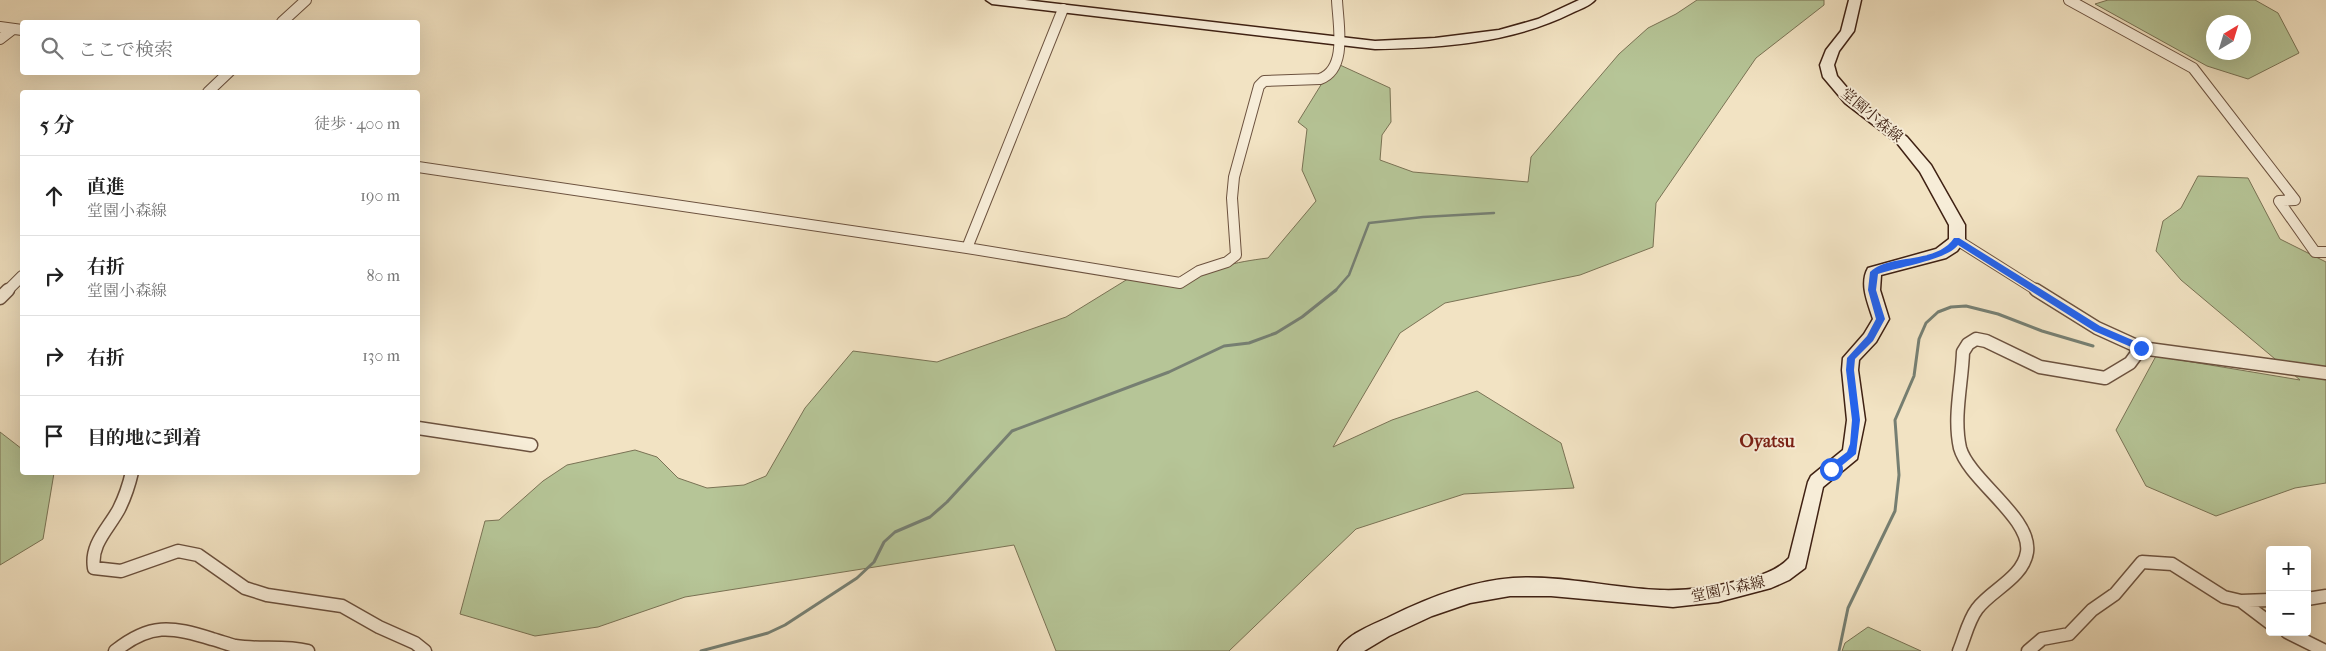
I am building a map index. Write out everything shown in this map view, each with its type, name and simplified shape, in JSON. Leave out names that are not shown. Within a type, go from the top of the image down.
[{"type":"main road","points":[[992,0],[1341,42],[1404,45],[1503,32],[1535,24],[1589,0]]},
{"type":"main road","name":"堂園小森線","points":[[1348,651],[1377,632],[1405,619],[1480,592],[1511,587],[1561,588],[1684,598],[1726,593],[1762,583],[1792,570],[1798,562],[1805,520],[1817,481],[1851,454],[1853,449],[1856,420],[1850,370],[1851,358],[1870,338],[1880,319],[1872,290],[1874,272],[1942,254],[1952,247],[1957,240],[1957,225],[1926,169],[1902,140],[1850,100],[1830,77],[1827,65],[1833,50],[1847,31],[1855,0]]},
{"type":"street","points":[[284,20],[306,0]]},
{"type":"street","points":[[420,168],[967,248],[1180,283],[1189,280],[1194,274],[1231,261],[1236,255],[1232,198],[1234,177],[1259,86],[1264,81],[1320,79],[1328,76],[1333,70],[1341,42],[1338,34],[1337,0]]},
{"type":"street","points":[[2069,0],[2193,68],[2295,200],[2279,202],[2315,252],[2326,252]]},
{"type":"street","points":[[967,248],[1063,9]]},
{"type":"street","points":[[0,27],[18,29]]},
{"type":"street","points":[[0,39],[18,29]]},
{"type":"street","points":[[210,90],[226,75]]},
{"type":"street","points":[[1957,240],[2097,328],[2141,348],[2326,373]]},
{"type":"street","points":[[0,298],[20,278]]},
{"type":"street","points":[[0,283],[13,285]]},
{"type":"street","points":[[1959,651],[1978,609],[2018,572],[2028,553],[2028,541],[2015,520],[1963,456],[1958,434],[1962,352],[1968,344],[1976,339],[1986,341],[2040,367],[2060,372],[2105,378],[2130,363],[2141,348]]},
{"type":"street","points":[[420,428],[531,445]]},
{"type":"street","points":[[131,475],[129,487],[118,510],[96,547],[92,561],[94,568],[121,571],[178,551],[198,555],[245,588],[267,595],[342,606],[379,627],[415,643],[425,651]]},
{"type":"street","points":[[2028,651],[2042,638],[2069,634],[2092,610],[2116,594],[2142,562],[2172,564],[2224,597],[2241,601],[2266,600]]},
{"type":"street","points":[[2311,598],[2326,596]]},
{"type":"street","points":[[2241,601],[2266,620]]},
{"type":"street","points":[[115,651],[140,632],[163,628],[182,630],[236,646],[282,646],[308,651]]},
{"type":"street","points":[[2295,636],[2325,651]]},
{"type":"green space","points":[[1697,0],[1824,0],[1824,5],[1756,58],[1656,203],[1653,247],[1580,275],[1445,303],[1400,333],[1333,447],[1392,420],[1477,391],[1561,443],[1574,488],[1464,494],[1356,529],[1229,651],[1056,651],[1014,545],[685,597],[598,627],[535,636],[460,614],[485,521],[499,520],[543,481],[567,465],[635,450],[657,457],[678,478],[707,488],[744,485],[766,476],[805,408],[853,351],[937,362],[1066,317],[1131,277],[1180,287],[1200,275],[1222,267],[1268,258],[1316,201],[1302,170],[1307,129],[1298,122],[1324,80],[1335,73],[1340,65],[1390,88],[1391,122],[1382,135],[1380,160],[1413,172],[1528,182],[1531,157],[1619,54],[1648,28],[1676,14]]},
{"type":"green space","points":[[2108,0],[2255,0],[2278,13],[2299,53],[2248,79],[2207,66],[2095,4]]},
{"type":"green space","points":[[2198,176],[2248,178],[2280,239],[2326,262],[2326,483],[2295,488],[2216,516],[2146,486],[2116,430],[2156,356],[2300,380],[2181,280],[2156,251],[2163,221],[2181,208]]},
{"type":"green space","points":[[0,432],[20,447],[20,475],[54,475],[43,539],[0,565]]},
{"type":"green space","points":[[1868,627],[1921,651],[1842,651],[1845,643]]},
{"type":"waterway","points":[[1336,290],[1349,275],[1369,223],[1423,217],[1494,213]]},
{"type":"waterway","points":[[701,651],[768,633],[785,625],[857,578],[874,562],[884,542],[895,532],[930,517],[947,502],[1012,431],[1169,372],[1224,346],[1249,343],[1276,333],[1302,317],[1336,290]]},
{"type":"waterway","points":[[1839,651],[1848,608],[1895,511],[1899,475],[1895,420],[1914,376],[1919,339],[1926,323],[1938,312],[1951,307],[1966,306],[1998,314],[2042,331],[2093,346]]},
{"type":"district","name":"Oyatsu","points":[[1767,441]]},
{"type":"route","points":[[1831,469],[1851,454],[1854,444],[1856,420],[1850,370],[1851,358],[1870,338],[1880,319],[1872,290],[1874,272],[1942,254],[1952,247],[1957,240],[2097,328],[2141,348]]}]
